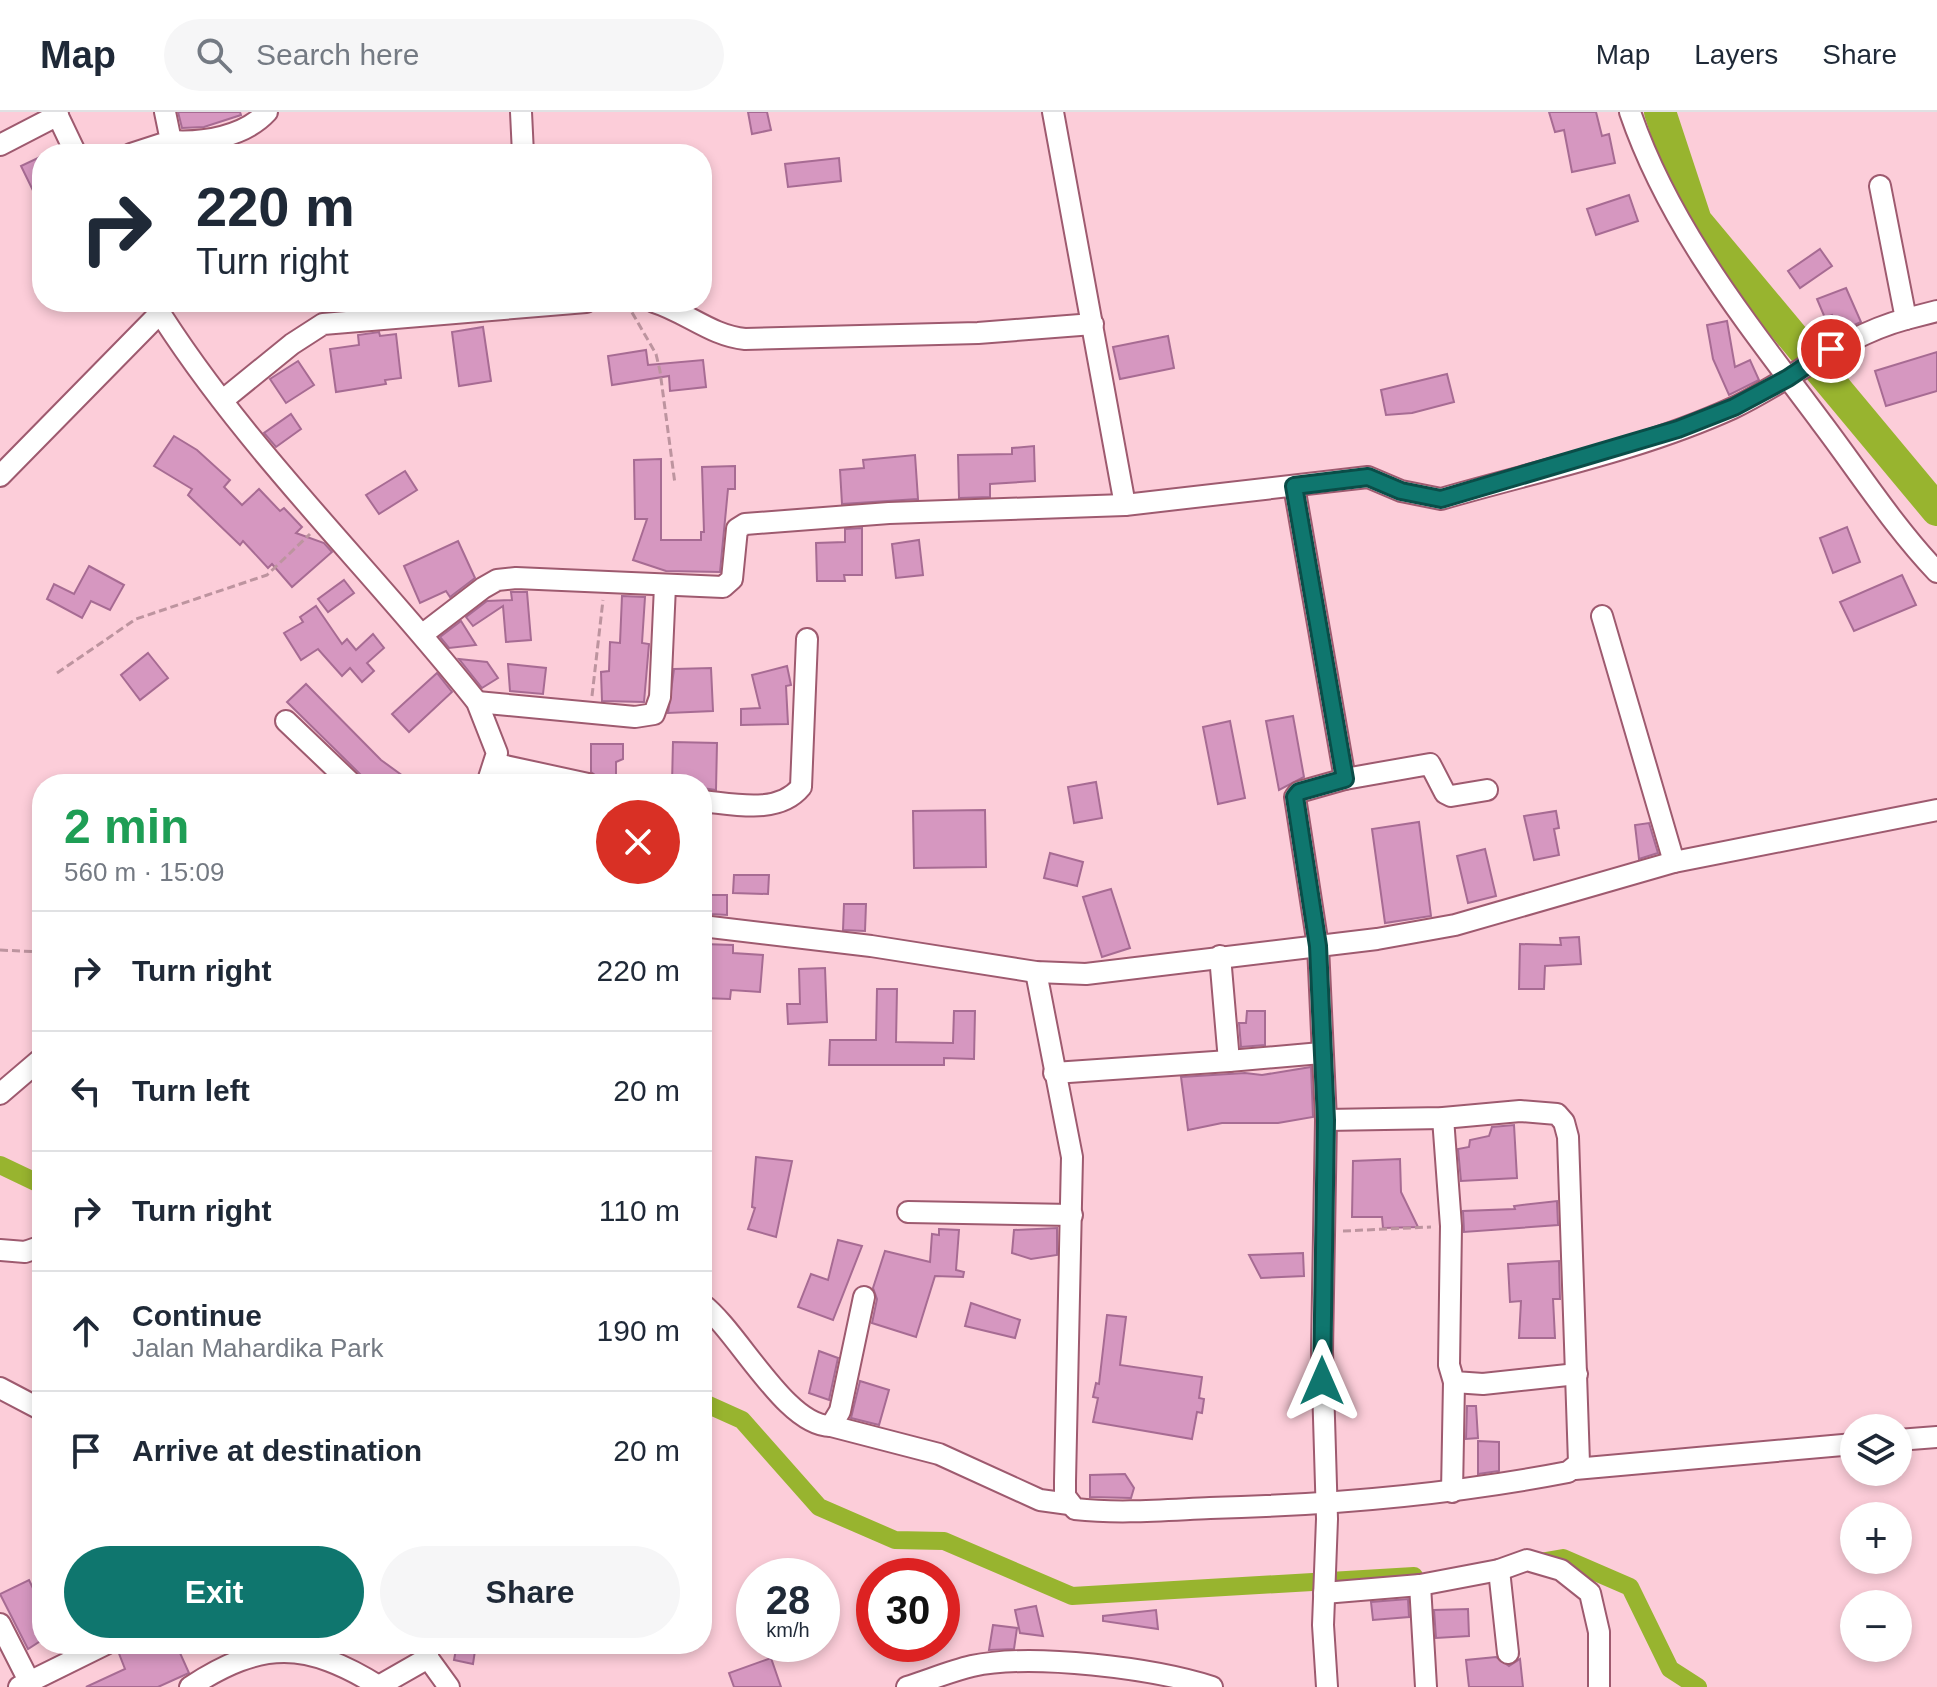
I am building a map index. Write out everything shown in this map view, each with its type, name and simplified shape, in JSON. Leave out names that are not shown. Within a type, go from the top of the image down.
[{"type":"street","points":[[165,112],[171,141]]},
{"type":"street","points":[[162,144],[209,140],[258,122],[267,112]]},
{"type":"street","points":[[521,112],[523,144]]},
{"type":"street","points":[[1053,112],[1125,505]]},
{"type":"street","points":[[1630,112],[1650,167],[1672,211],[1719,283],[1792,375],[1937,572]]},
{"type":"street","points":[[0,145],[57,114],[71,144]]},
{"type":"street","points":[[1880,186],[1906,319]]},
{"type":"street","points":[[423,634],[497,580],[723,587],[730,584],[737,529],[745,524],[889,513],[1125,505],[1368,477],[1401,491],[1441,499],[1678,429],[1734,407],[1792,375],[1820,355],[1906,319],[1937,311]]},
{"type":"street","points":[[0,476],[151,312]]},
{"type":"street","points":[[160,312],[223,400],[423,634],[477,702],[495,740],[496,764],[492,774]]},
{"type":"street","points":[[223,400],[292,344],[323,324],[441,312]]},
{"type":"street","points":[[682,312],[725,337],[745,339],[978,333],[1093,324]]},
{"type":"street","points":[[1294,486],[1345,779]]},
{"type":"street","points":[[477,702],[646,718],[659,706],[665,586]]},
{"type":"street","points":[[1602,616],[1674,862]]},
{"type":"street","points":[[712,802],[773,805],[790,801],[801,787],[807,639]]},
{"type":"street","points":[[286,721],[342,774]]},
{"type":"street","points":[[496,764],[542,774]]},
{"type":"street","points":[[1327,1687],[1324,1593],[1327,1510],[1323,1442],[1326,1120],[1318,946],[1295,797],[1299,792],[1345,779],[1430,764],[1445,793],[1451,796],[1487,790]]},
{"type":"street","points":[[712,927],[871,946],[1036,972],[1086,974],[1318,946],[1455,925],[1674,862],[1937,810]]},
{"type":"street","points":[[1220,956],[1229,1061]]},
{"type":"street","points":[[1036,972],[1072,1157],[1065,1387],[1065,1481],[1069,1504]]},
{"type":"street","points":[[1054,1073],[1321,1053]]},
{"type":"street","points":[[3,1089],[32,1066]]},
{"type":"street","points":[[1326,1120],[1443,1118],[1545,1111],[1557,1114],[1564,1122],[1568,1137],[1573,1225],[1580,1448],[1579,1463],[1575,1469]]},
{"type":"street","points":[[1443,1118],[1451,1226],[1449,1365],[1454,1382],[1452,1492]]},
{"type":"street","points":[[908,1212],[1072,1215]]},
{"type":"street","points":[[0,1250],[32,1250]]},
{"type":"street","points":[[831,1426],[840,1411],[864,1297]]},
{"type":"street","points":[[712,1313],[732,1331],[784,1400],[805,1417],[939,1454],[1040,1500],[1096,1512],[1327,1510],[1452,1492],[1575,1469],[1840,1445]]},
{"type":"street","points":[[1454,1382],[1483,1384],[1577,1374]]},
{"type":"street","points":[[0,1388],[32,1405]]},
{"type":"street","points":[[1912,1439],[1937,1437]]},
{"type":"street","points":[[1324,1593],[1420,1585],[1499,1570],[1527,1560],[1561,1570],[1590,1593],[1599,1632],[1599,1687]]},
{"type":"street","points":[[1499,1570],[1508,1653]]},
{"type":"street","points":[[1420,1585],[1426,1687]]},
{"type":"street","points":[[0,1624],[24,1684],[86,1654]]},
{"type":"street","points":[[190,1687],[230,1662],[252,1654]]},
{"type":"street","points":[[300,1654],[323,1659],[379,1687],[424,1654]]},
{"type":"street","points":[[430,1654],[449,1687]]},
{"type":"street","points":[[907,1687],[972,1666],[1015,1660],[1120,1678],[1170,1675],[1212,1687]]},
{"type":"path","points":[[632,312],[656,354],[675,484]]},
{"type":"path","points":[[57,673],[136,619],[267,575],[324,520]]},
{"type":"path","points":[[590,711],[605,582]]},
{"type":"path","points":[[0,950],[32,952]]},
{"type":"path","points":[[1323,1232],[1451,1226]]},
{"type":"building","points":[[178,112],[240,112],[241,115],[204,127],[182,128]]},
{"type":"building","points":[[748,112],[767,112],[771,130],[752,134]]},
{"type":"building","points":[[1549,112],[1596,112],[1602,136],[1609,134],[1615,163],[1572,172],[1564,130],[1555,132]]},
{"type":"building","points":[[839,158],[841,181],[788,187],[785,164]]},
{"type":"building","points":[[32,161],[32,189],[21,166]]},
{"type":"building","points":[[1629,195],[1638,221],[1596,235],[1587,209]]},
{"type":"building","points":[[1820,249],[1832,266],[1800,288],[1788,271]]},
{"type":"building","points":[[1846,288],[1861,322],[1841,331],[1832,315],[1825,318],[1817,299]]},
{"type":"building","points":[[1727,321],[1735,367],[1750,360],[1759,380],[1729,395],[1713,359],[1707,325]]},
{"type":"building","points":[[483,327],[491,381],[459,386],[452,332]]},
{"type":"building","points":[[379,332],[380,336],[396,334],[401,378],[385,380],[386,384],[336,392],[330,349],[359,345],[358,335]]},
{"type":"building","points":[[1168,336],[1174,368],[1120,379],[1113,347]]},
{"type":"building","points":[[646,350],[648,365],[703,360],[706,387],[670,391],[669,376],[612,385],[608,356]]},
{"type":"building","points":[[1937,352],[1937,391],[1886,406],[1875,371]]},
{"type":"building","points":[[298,361],[314,385],[286,403],[270,379]]},
{"type":"building","points":[[1447,374],[1454,402],[1412,413],[1386,415],[1381,390]]},
{"type":"building","points":[[291,414],[301,429],[276,447],[264,433]]},
{"type":"building","points":[[174,436],[197,450],[230,480],[224,487],[242,505],[259,489],[280,511],[284,508],[302,527],[296,533],[324,543],[332,552],[292,587],[272,564],[268,568],[243,541],[240,545],[188,495],[192,489],[154,466]]},
{"type":"building","points":[[1034,446],[1035,481],[990,484],[990,497],[959,498],[958,455],[1012,454],[1012,448]]},
{"type":"building","points":[[915,455],[918,499],[842,504],[840,470],[864,468],[863,460]]},
{"type":"building","points":[[661,459],[661,540],[701,540],[701,532],[704,532],[702,467],[735,466],[735,489],[728,489],[720,572],[666,571],[633,560],[647,519],[635,519],[634,460]]},
{"type":"building","points":[[405,471],[417,490],[379,514],[366,495]]},
{"type":"building","points":[[1847,527],[1860,562],[1833,573],[1820,538]]},
{"type":"building","points":[[862,528],[862,575],[844,575],[845,581],[817,581],[816,543],[845,542],[845,529]]},
{"type":"building","points":[[919,540],[923,575],[896,578],[892,544]]},
{"type":"building","points":[[458,541],[475,578],[450,597],[446,591],[420,603],[404,566]]},
{"type":"building","points":[[89,566],[124,585],[110,610],[91,601],[82,618],[47,599],[54,584],[74,594]]},
{"type":"building","points":[[1902,575],[1916,605],[1854,631],[1840,602]]},
{"type":"building","points":[[344,580],[354,593],[328,612],[318,599]]},
{"type":"building","points":[[511,592],[527,592],[531,640],[506,642],[503,606],[473,626],[466,617],[487,601],[512,600]]},
{"type":"building","points":[[622,596],[645,597],[642,643],[649,644],[644,702],[602,701],[601,672],[609,671],[610,642],[620,643]]},
{"type":"building","points":[[316,606],[342,644],[347,639],[356,650],[373,634],[384,648],[367,663],[374,671],[362,682],[350,668],[342,676],[318,649],[301,660],[284,633],[303,622],[300,617]]},
{"type":"building","points":[[461,621],[476,645],[449,648],[440,637]]},
{"type":"building","points":[[148,653],[168,678],[140,700],[121,675]]},
{"type":"building","points":[[459,659],[487,662],[498,678],[482,688]]},
{"type":"building","points":[[508,664],[546,668],[543,694],[510,691]]},
{"type":"building","points":[[787,666],[791,685],[786,686],[788,724],[741,725],[741,709],[760,708],[752,675]]},
{"type":"building","points":[[711,668],[713,711],[668,713],[674,669]]},
{"type":"building","points":[[437,673],[452,692],[409,732],[392,714]]},
{"type":"building","points":[[306,684],[381,760],[400,774],[360,774],[287,702]]},
{"type":"building","points":[[1293,716],[1304,777],[1279,790],[1266,721]]},
{"type":"building","points":[[1230,721],[1245,798],[1218,804],[1203,727]]},
{"type":"building","points":[[673,742],[717,743],[716,790],[712,789],[712,774],[672,774]]},
{"type":"building","points":[[591,744],[623,744],[623,759],[616,762],[616,774],[591,772]]},
{"type":"building","points":[[1096,782],[1102,818],[1074,823],[1068,787]]},
{"type":"building","points":[[985,810],[986,867],[914,868],[913,811]]},
{"type":"building","points":[[1556,811],[1559,828],[1554,829],[1559,855],[1534,860],[1524,816]]},
{"type":"building","points":[[1419,822],[1431,916],[1385,923],[1372,829]]},
{"type":"building","points":[[1649,823],[1658,853],[1639,859],[1635,825]]},
{"type":"building","points":[[1485,849],[1496,896],[1468,903],[1457,856]]},
{"type":"building","points":[[1050,853],[1083,862],[1077,886],[1044,878]]},
{"type":"building","points":[[734,875],[769,875],[768,894],[733,893]]},
{"type":"building","points":[[1111,889],[1130,948],[1102,957],[1083,897]]},
{"type":"building","points":[[712,895],[727,895],[727,915],[712,914]]},
{"type":"building","points":[[844,904],[866,904],[865,931],[843,930]]},
{"type":"building","points":[[1579,937],[1581,964],[1545,966],[1544,989],[1519,989],[1520,944],[1561,945],[1560,938]]},
{"type":"building","points":[[712,944],[733,945],[733,953],[763,955],[760,992],[731,990],[730,999],[712,998]]},
{"type":"building","points":[[825,968],[827,1022],[788,1024],[787,1004],[800,1004],[799,969]]},
{"type":"building","points":[[877,989],[897,989],[896,1042],[953,1043],[954,1011],[975,1011],[974,1059],[944,1058],[944,1065],[829,1065],[830,1040],[876,1040]]},
{"type":"building","points":[[1247,1011],[1265,1011],[1265,1045],[1241,1047],[1239,1023],[1246,1023]]},
{"type":"building","points":[[1311,1067],[1313,1117],[1278,1123],[1222,1123],[1188,1130],[1181,1077],[1245,1073],[1262,1075]]},
{"type":"building","points":[[1514,1125],[1517,1178],[1461,1181],[1458,1149],[1469,1147],[1470,1140],[1489,1136],[1492,1127]]},
{"type":"building","points":[[756,1157],[792,1161],[776,1237],[748,1229],[755,1208],[752,1207]]},
{"type":"building","points":[[1400,1159],[1401,1192],[1418,1227],[1383,1228],[1382,1217],[1352,1217],[1353,1161]]},
{"type":"building","points":[[1557,1201],[1558,1225],[1464,1232],[1463,1211],[1515,1209],[1514,1206]]},
{"type":"building","points":[[1057,1228],[1057,1255],[1031,1259],[1012,1253],[1014,1230]]},
{"type":"building","points":[[939,1229],[959,1230],[956,1270],[964,1272],[963,1277],[935,1276],[916,1337],[872,1323],[877,1299],[873,1288],[885,1251],[930,1262],[932,1234],[939,1235]]},
{"type":"building","points":[[838,1240],[862,1246],[833,1320],[798,1307],[811,1274],[828,1280]]},
{"type":"building","points":[[1303,1253],[1304,1276],[1261,1278],[1249,1255]]},
{"type":"building","points":[[1559,1261],[1560,1299],[1553,1299],[1555,1338],[1519,1338],[1521,1301],[1510,1302],[1508,1264]]},
{"type":"building","points":[[971,1303],[1020,1320],[1015,1338],[965,1326]]},
{"type":"building","points":[[1107,1315],[1126,1317],[1120,1365],[1202,1377],[1199,1398],[1204,1399],[1202,1413],[1197,1412],[1192,1439],[1093,1422],[1098,1398],[1093,1397],[1096,1383],[1099,1384]]},
{"type":"building","points":[[819,1351],[838,1358],[829,1400],[809,1393]]},
{"type":"building","points":[[860,1381],[889,1390],[879,1425],[851,1418]]},
{"type":"building","points":[[1467,1406],[1476,1406],[1478,1438],[1466,1439]]},
{"type":"building","points":[[1478,1441],[1499,1442],[1499,1471],[1478,1474]]},
{"type":"building","points":[[1125,1474],[1134,1488],[1131,1498],[1090,1497],[1090,1475]]},
{"type":"building","points":[[29,1580],[32,1586],[32,1646],[28,1649],[0,1594]]},
{"type":"building","points":[[1408,1599],[1409,1617],[1373,1620],[1371,1602]]},
{"type":"building","points":[[1036,1606],[1043,1636],[1020,1633],[1015,1610]]},
{"type":"building","points":[[1468,1609],[1469,1636],[1436,1638],[1434,1610]]},
{"type":"building","points":[[1156,1610],[1158,1629],[1103,1621],[1103,1616]]},
{"type":"building","points":[[993,1625],[1017,1628],[1014,1649],[989,1650]]},
{"type":"building","points":[[119,1654],[180,1654],[189,1673],[158,1687],[86,1687],[125,1669]]},
{"type":"building","points":[[455,1654],[474,1654],[473,1664],[454,1660]]},
{"type":"building","points":[[1496,1657],[1509,1666],[1520,1659],[1523,1687],[1469,1687],[1466,1660]]},
{"type":"building","points":[[760,1662],[772,1662],[781,1687],[734,1687],[729,1673]]},
{"type":"waterway","points":[[1660,112],[1696,221],[1937,510]]},
{"type":"waterway","points":[[0,1165],[32,1180]]},
{"type":"waterway","points":[[712,1406],[742,1420],[819,1507],[895,1540],[944,1541],[1072,1596],[1414,1576]]},
{"type":"waterway","points":[[1534,1563],[1563,1558],[1630,1587],[1670,1669],[1698,1687]]},
{"type":"route","points":[[1322,1381],[1326,1120],[1318,946],[1295,797],[1299,792],[1345,779],[1294,486],[1368,477],[1401,491],[1441,499],[1678,429],[1734,407],[1788,378],[1831,349]]}]
